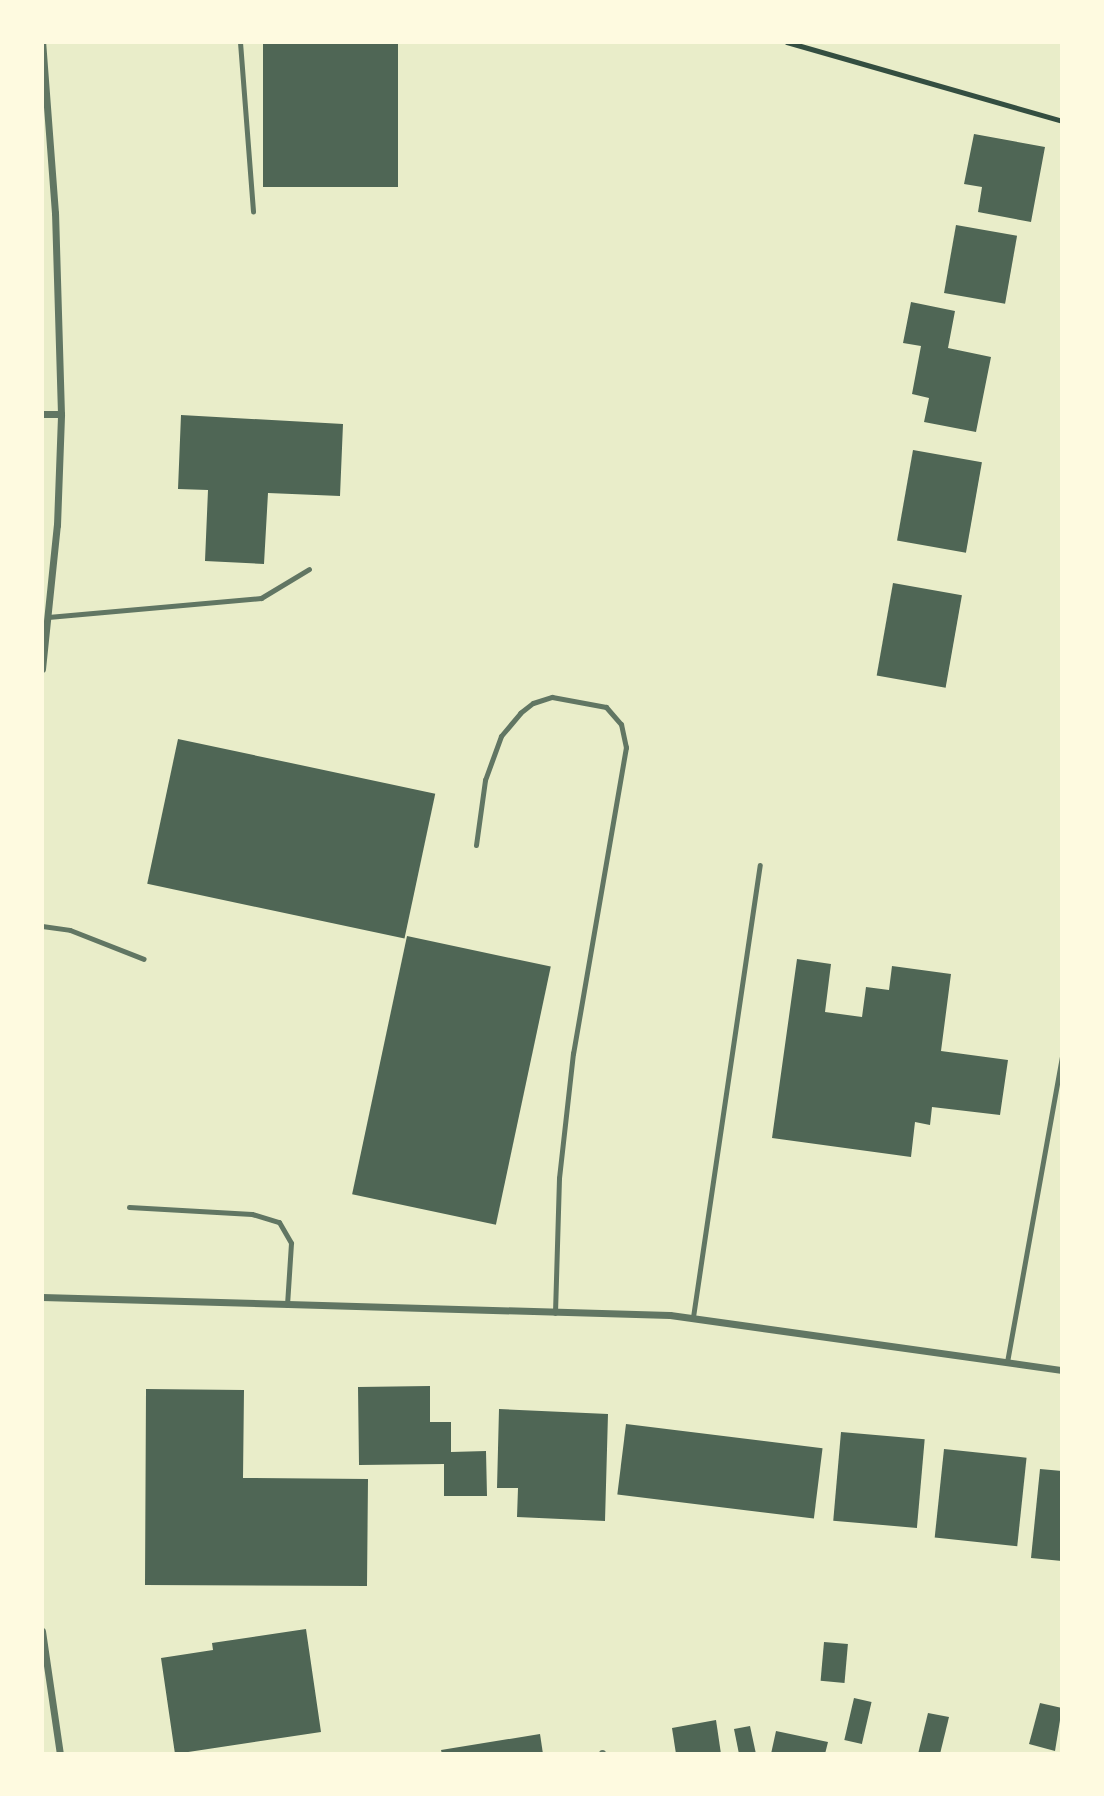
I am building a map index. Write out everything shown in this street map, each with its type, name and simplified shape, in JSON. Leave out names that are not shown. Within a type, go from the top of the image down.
[{"type":"street","points":[[42,42],[55,213],[61,414],[48,617],[42,669]]},
{"type":"street","points":[[42,414],[61,414]]},
{"type":"street","points":[[42,1297],[693,1317],[1062,1370]]},
{"type":"street","points":[[42,1631],[43,1654],[60,1754]]},
{"type":"lane","points":[[240,42],[253,212]]},
{"type":"lane","points":[[48,617],[261,598],[309,569]]},
{"type":"lane","points":[[476,845],[485,780],[501,736],[520,713],[533,703],[552,697],[606,707],[621,724],[626,747],[573,1053],[559,1178],[555,1312]]},
{"type":"lane","points":[[693,1317],[760,864]]},
{"type":"lane","points":[[42,926],[70,930],[144,959]]},
{"type":"lane","points":[[1007,1362],[1062,1055]]},
{"type":"lane","points":[[129,1207],[252,1214],[279,1222],[291,1243],[286,1306]]},
{"type":"path","points":[[787,42],[1062,121]]},
{"type":"building","points":[[263,42],[398,42],[398,187],[263,187]]},
{"type":"building","points":[[974,134],[1045,147],[1031,222],[978,212],[982,187],[964,184]]},
{"type":"building","points":[[956,225],[1017,236],[1005,304],[944,293]]},
{"type":"building","points":[[911,302],[955,311],[948,348],[991,357],[976,432],[924,422],[929,398],[912,394],[921,346],[903,343]]},
{"type":"building","points":[[181,415],[343,424],[340,496],[268,493],[264,564],[205,561],[208,490],[178,489]]},
{"type":"building","points":[[913,450],[982,462],[966,553],[897,541]]},
{"type":"building","points":[[893,583],[962,595],[946,688],[877,676]]},
{"type":"building","points":[[178,739],[435,794],[404,938],[147,884]]},
{"type":"building","points":[[407,936],[551,967],[496,1225],[352,1194]]},
{"type":"building","points":[[797,959],[831,964],[825,1012],[862,1017],[866,987],[889,990],[892,966],[951,974],[941,1051],[1008,1060],[1000,1115],[932,1107],[930,1125],[915,1122],[911,1157],[772,1138]]},
{"type":"building","points":[[430,1386],[430,1422],[451,1422],[451,1452],[486,1451],[487,1496],[444,1496],[444,1464],[359,1465],[358,1387]]},
{"type":"building","points":[[146,1389],[244,1390],[243,1478],[368,1479],[367,1586],[145,1585]]},
{"type":"building","points":[[499,1409],[608,1414],[605,1521],[517,1517],[518,1488],[497,1488]]},
{"type":"building","points":[[626,1424],[823,1448],[814,1519],[617,1494]]},
{"type":"building","points":[[841,1432],[925,1439],[917,1528],[833,1521]]},
{"type":"building","points":[[944,1449],[1027,1458],[1017,1546],[935,1538]]},
{"type":"building","points":[[1040,1469],[1062,1471],[1062,1561],[1031,1558]]},
{"type":"building","points":[[306,1629],[321,1732],[175,1754],[161,1658],[213,1650],[212,1643]]},
{"type":"building","points":[[824,1642],[848,1644],[845,1683],[821,1681]]},
{"type":"building","points":[[854,1698],[872,1702],[862,1744],[844,1740]]},
{"type":"building","points":[[1040,1703],[1062,1708],[1055,1751],[1029,1744]]},
{"type":"building","points":[[928,1713],[949,1717],[940,1754],[918,1754]]},
{"type":"building","points":[[716,1720],[721,1754],[676,1754],[672,1728]]},
{"type":"building","points":[[750,1726],[756,1754],[739,1754],[734,1729]]},
{"type":"building","points":[[776,1731],[828,1742],[825,1754],[771,1754]]},
{"type":"building","points":[[540,1734],[543,1754],[442,1754],[441,1750]]}]
